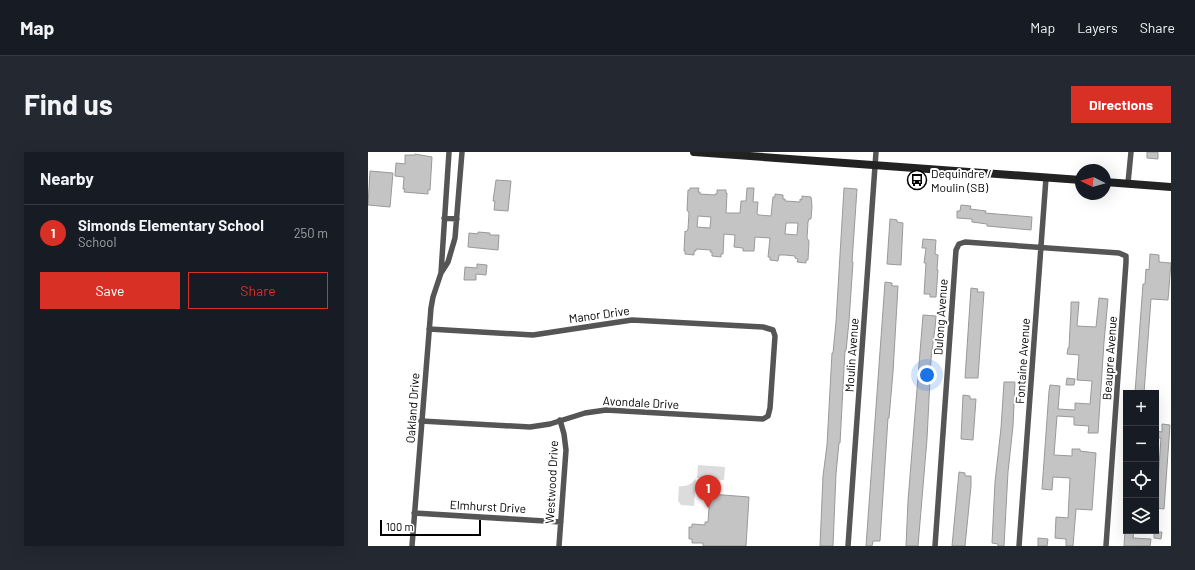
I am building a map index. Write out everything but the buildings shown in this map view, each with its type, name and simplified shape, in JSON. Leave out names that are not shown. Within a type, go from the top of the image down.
[{"type":"main road","points":[[694,152],[770,155],[876,166],[1075,180]]},
{"type":"main road","points":[[1111,182],[1171,187]]},
{"type":"street","name":"Oakland Drive","points":[[441,273],[449,152]]},
{"type":"street","name":"Oakland Drive","points":[[412,546],[429,329],[433,297],[441,273],[451,255],[455,238],[462,152]]},
{"type":"street","name":"Moulin Avenue","points":[[848,546],[876,152]]},
{"type":"street","points":[[1128,183],[1131,152]]},
{"type":"street","name":"Fontaine Avenue","points":[[1019,546],[1046,178]]},
{"type":"street","points":[[444,218],[457,219]]},
{"type":"street","name":"Dulong Avenue","points":[[935,546],[957,246],[962,242],[970,242],[1041,248]]},
{"type":"street","name":"Beaupre Avenue","points":[[1041,248],[1119,254],[1126,256],[1106,546]]},
{"type":"street","name":"Manor Drive","points":[[429,329],[533,335],[615,321],[640,320],[764,327],[773,330],[775,336],[769,412],[766,417]]},
{"type":"street","name":"Avondale Drive","points":[[422,421],[530,427],[540,426],[585,413],[606,410],[757,419],[766,417]]},
{"type":"street","name":"Westwood Drive","points":[[559,546],[566,450],[560,420]]},
{"type":"street","name":"Elmhurst Drive","points":[[414,513],[560,522]]},
{"type":"shaded area","points":[[698,465],[725,467],[724,480],[697,478]]},
{"type":"shaded area","points":[[696,479],[694,506],[681,505],[678,501],[679,486],[689,485]]},
{"type":"place","name":"Dequindre / Moulin (SB)","points":[[917,180]]},
{"type":"place","name":"Simonds Elementary School","points":[[708,508]]}]
